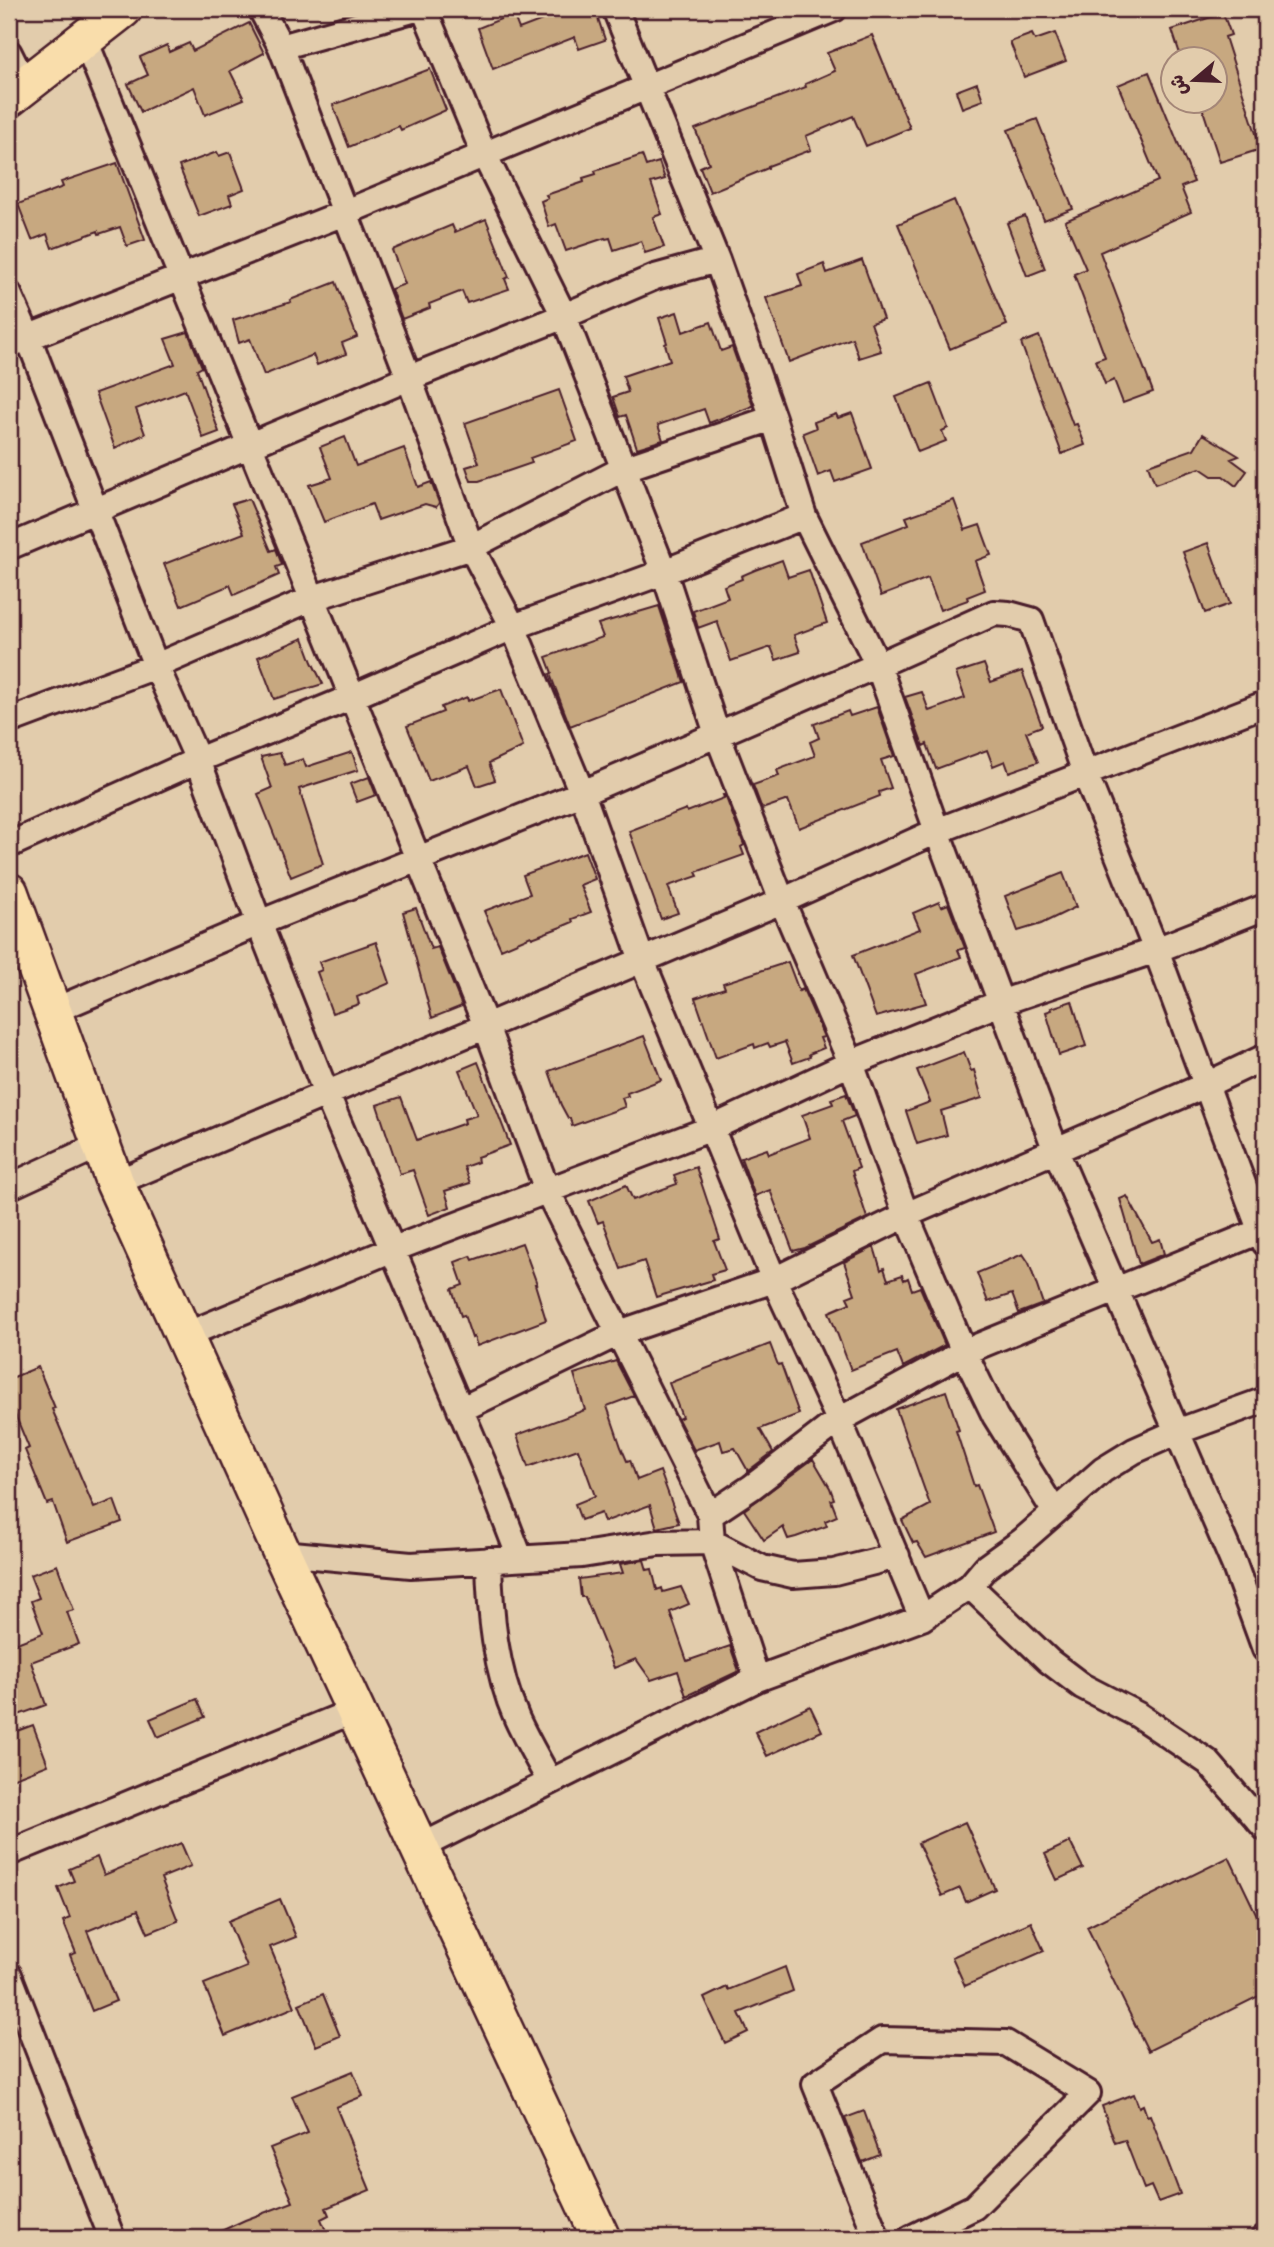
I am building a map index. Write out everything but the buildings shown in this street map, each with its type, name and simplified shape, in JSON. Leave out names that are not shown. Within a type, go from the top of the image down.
[{"type":"highway","points":[[12,70],[85,40],[123,9]]},
{"type":"highway","points":[[9,891],[115,1183],[282,1553],[601,2238]]},
{"type":"street","points":[[261,9],[281,47],[471,547],[513,627],[582,793],[642,960],[774,1280],[838,1420],[922,1618]]},
{"type":"street","points":[[281,47],[416,9]]},
{"type":"street","points":[[424,9],[484,154],[564,316],[664,572],[717,734],[782,901],[851,1063],[906,1215],[964,1352],[995,1416],[1055,1512]]},
{"type":"street","points":[[615,9],[717,260],[773,418],[804,516],[878,665],[1056,1151],[1179,1431],[1234,1564],[1265,1649]]},
{"type":"street","points":[[18,341],[344,213],[648,86],[795,17],[834,9]]},
{"type":"street","points":[[85,40],[486,1026],[547,1190],[710,1515],[712,1542],[757,1679]]},
{"type":"street","points":[[9,547],[655,277],[717,260]]},
{"type":"street","points":[[9,294],[18,341],[96,510],[156,666],[198,760],[326,1093],[520,1558]]},
{"type":"street","points":[[9,721],[156,666],[313,598],[471,547],[624,469],[773,418]]},
{"type":"street","points":[[9,845],[198,760],[513,627],[664,572],[804,516]]},
{"type":"street","points":[[53,1011],[259,923],[582,793],[994,612],[1031,620],[1085,773],[1156,950],[1264,1234],[964,1352],[838,1420],[752,1487],[710,1515]]},
{"type":"street","points":[[115,1183],[782,901],[937,831],[1265,704]]},
{"type":"street","points":[[183,1336],[391,1250],[712,1128],[851,1063],[1000,1003],[1156,950],[1265,907]]},
{"type":"street","points":[[460,1410],[619,1333],[774,1280],[906,1215],[1265,1058]]},
{"type":"street","points":[[9,1187],[100,1145]]},
{"type":"street","points":[[420,1847],[757,1679],[922,1618],[970,1586],[986,1567],[1022,1541],[1113,1464],[1133,1451],[1265,1400]]},
{"type":"street","points":[[282,1553],[411,1565],[582,1555],[658,1543],[712,1542],[762,1568],[793,1574],[834,1572],[897,1556]]},
{"type":"street","points":[[489,1560],[489,1602],[499,1665],[517,1718],[550,1782]]},
{"type":"street","points":[[970,1586],[1049,1661],[1082,1686],[1138,1715],[1208,1762],[1265,1828]]},
{"type":"street","points":[[9,1853],[356,1710]]},
{"type":"street","points":[[9,1975],[113,2238]]},
{"type":"street","points":[[877,2238],[815,2084],[882,2040],[1006,2043],[1088,2092],[974,2207],[911,2238]]}]
